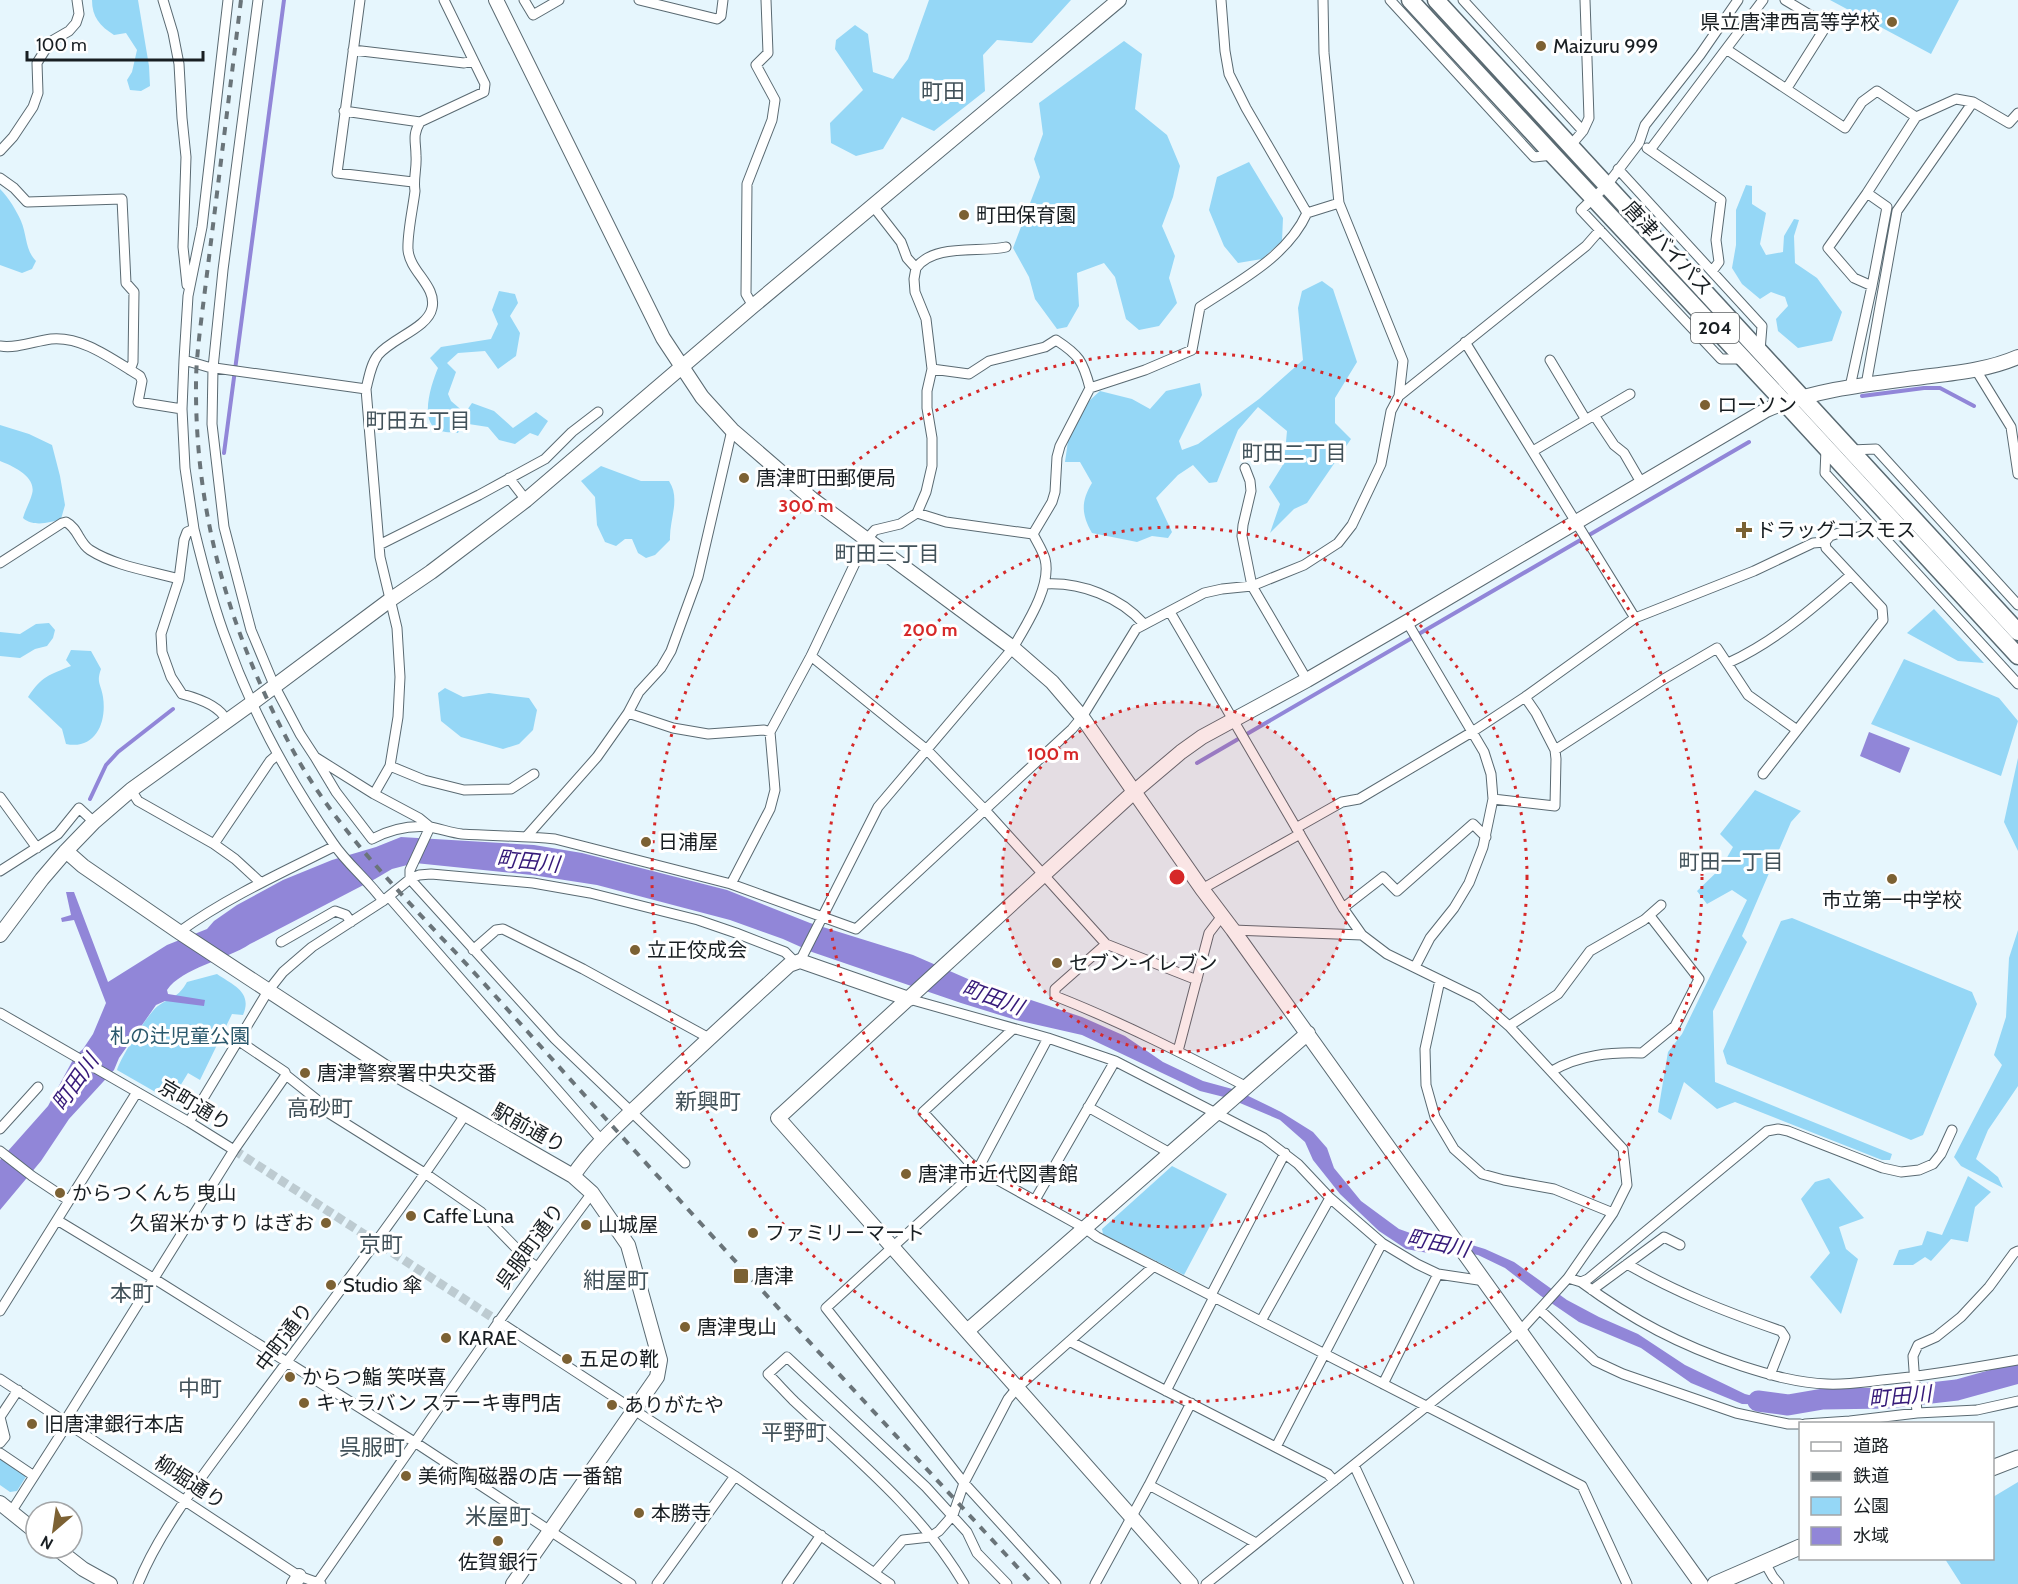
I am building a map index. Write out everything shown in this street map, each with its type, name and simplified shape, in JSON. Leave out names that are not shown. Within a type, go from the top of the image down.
[{"type":"highway","name":"唐津バイパス","points":[[1410,0],[2018,656]]},
{"type":"highway","name":"唐津バイパス","points":[[1436,0],[2018,632]]},
{"type":"main road","points":[[1994,1467],[2018,1458]]},
{"type":"main road","points":[[1715,1584],[1799,1547]]},
{"type":"street","points":[[0,151],[13,137],[33,107],[38,93],[37,63],[50,42],[69,31],[76,23],[79,14],[77,0]]},
{"type":"street","points":[[163,0],[179,64],[186,157],[183,246],[188,296]]},
{"type":"street","points":[[228,0],[202,227],[188,296],[182,409],[185,468],[194,528],[226,641],[277,755],[336,847],[386,899],[603,1142]]},
{"type":"street","points":[[258,0],[223,270],[213,368],[212,424],[224,527],[251,630],[274,686],[336,792],[372,839],[390,830],[407,827],[430,827],[460,834],[555,839],[731,884],[856,928],[1072,729],[1082,717],[1136,629],[1204,593],[1252,586],[1304,565],[1338,543],[1352,525],[1381,464],[1391,411],[1399,396],[1403,360],[1339,202],[1324,53],[1323,0]]},
{"type":"street","points":[[360,0],[337,173],[414,182]]},
{"type":"street","points":[[344,111],[420,122],[484,92],[485,84],[444,0]]},
{"type":"street","points":[[496,0],[663,338],[702,397],[732,430],[812,499],[1013,648],[1052,682],[1082,717],[1202,889],[1308,1033],[1701,1584]]},
{"type":"street","points":[[524,0],[532,15],[559,0]]},
{"type":"street","points":[[639,0],[717,19],[721,16],[723,0]]},
{"type":"street","points":[[753,306],[746,294],[747,184],[772,120],[775,100],[756,65],[768,53],[766,0]]},
{"type":"street","points":[[0,935],[66,851],[94,822],[131,790],[526,501],[753,306],[1119,0]]},
{"type":"street","points":[[1221,0],[1229,74],[1246,108],[1307,213]]},
{"type":"street","points":[[1390,0],[1534,157],[1552,155]]},
{"type":"street","points":[[1463,0],[1582,131]]},
{"type":"street","points":[[1570,145],[1589,118],[1585,0]]},
{"type":"street","points":[[1738,0],[1701,55],[1645,125],[1639,143],[1607,185],[1581,210],[1721,359],[1744,359]]},
{"type":"street","points":[[1650,150],[1763,0]]},
{"type":"street","points":[[1785,0],[1815,18],[1823,31],[1787,88]]},
{"type":"street","points":[[1726,49],[1845,128],[1862,102],[1877,91],[1916,117]]},
{"type":"street","points":[[353,50],[464,63],[473,61]]},
{"type":"street","points":[[1872,286],[1854,278],[1828,248],[1916,117],[1956,99],[1973,102],[2009,123],[2018,112]]},
{"type":"street","points":[[1866,385],[1897,212],[1973,102]]},
{"type":"street","points":[[374,794],[390,766],[398,717],[400,677],[397,628],[379,545],[366,389],[373,363],[379,354],[427,320],[432,309],[433,295],[415,269],[408,251],[415,191],[417,154],[414,143],[420,122]]},
{"type":"street","points":[[1639,143],[1721,200],[1716,240],[1719,262],[1713,270]]},
{"type":"street","points":[[1618,169],[1762,326],[1760,351]]},
{"type":"street","points":[[0,178],[14,188],[27,202],[122,199],[126,283],[134,292],[133,362],[130,370]]},
{"type":"street","points":[[1850,387],[1887,207],[1866,193]]},
{"type":"street","points":[[1090,388],[1145,370],[1192,350],[1200,307],[1274,256],[1302,225],[1307,213],[1339,202]]},
{"type":"street","points":[[873,206],[901,242],[908,258],[916,268]]},
{"type":"street","points":[[1399,396],[1586,246],[1600,230]]},
{"type":"street","points":[[731,884],[770,809],[776,790],[770,732],[811,656],[866,540],[875,530],[900,524],[917,513],[926,492],[932,466],[932,438],[927,391],[932,369],[926,319],[915,292],[916,268],[922,260],[931,256],[972,249],[990,250],[1005,247]]},
{"type":"street","points":[[0,346],[53,339],[75,340],[140,376],[142,381],[138,402],[182,409]]},
{"type":"street","points":[[932,369],[969,374],[989,361],[1045,347],[1056,340],[1070,349],[1084,365],[1090,388],[1060,446],[1052,502],[1033,534]]},
{"type":"street","points":[[1465,342],[1635,618]]},
{"type":"street","points":[[1191,1584],[778,1118],[1135,791],[1202,736],[1240,731],[1307,680],[1413,632],[1577,522],[1766,410],[1803,397],[1850,387],[1976,370],[2018,357]]},
{"type":"street","points":[[184,360],[213,368],[366,389]]},
{"type":"street","points":[[1551,360],[1590,418],[1614,446],[1624,453],[1642,484]]},
{"type":"street","points":[[1976,370],[2014,426],[2018,474]]},
{"type":"street","points":[[1533,452],[1630,394]]},
{"type":"street","points":[[379,545],[545,459],[572,432],[598,412]]},
{"type":"street","points":[[527,836],[597,757],[628,713],[639,692],[661,668],[671,651],[699,577],[732,430]]},
{"type":"street","points":[[1826,448],[1826,473],[1869,523],[2018,684]]},
{"type":"street","points":[[1851,450],[1876,449],[2018,605]]},
{"type":"street","points":[[1245,468],[1251,491],[1242,536],[1252,586],[1307,680]]},
{"type":"street","points":[[508,478],[526,501]]},
{"type":"street","points":[[917,513],[946,522],[1033,534]]},
{"type":"street","points":[[0,563],[66,522],[72,526],[87,548],[104,558],[179,579]]},
{"type":"street","points":[[1202,889],[1342,802],[1359,799],[1472,732],[1635,618],[1754,571],[1813,543],[1825,542],[1830,536],[1869,523]]},
{"type":"street","points":[[1882,537],[1897,525]]},
{"type":"street","points":[[194,528],[187,532],[184,540],[179,579],[161,634],[162,652],[171,677],[182,694],[223,712],[226,720]]},
{"type":"street","points":[[573,1176],[582,1163],[631,1113],[709,1038],[789,965],[799,960],[878,807],[1013,648],[1029,620],[1045,584],[1047,570],[1045,558],[1033,534]]},
{"type":"street","points":[[1762,774],[1883,620],[1882,608],[1826,548],[1825,542]]},
{"type":"street","points":[[1728,663],[1750,653],[1773,638],[1810,611],[1851,575]]},
{"type":"street","points":[[1045,584],[1076,585],[1108,597],[1144,624]]},
{"type":"street","points":[[1170,612],[1343,908],[1362,935],[1387,954],[1477,998],[1509,1026],[1623,1149],[1627,1185],[1613,1213],[1568,1278],[1520,1331],[1206,1584]]},
{"type":"street","points":[[1413,632],[1484,752],[1491,774],[1493,799],[1486,837],[1469,883],[1454,908],[1430,938],[1415,967]]},
{"type":"street","points":[[1555,750],[1664,679],[1717,648],[1748,695],[1797,729]]},
{"type":"street","points":[[811,656],[927,750],[985,810],[1106,944],[1197,980]]},
{"type":"street","points":[[1493,799],[1555,806],[1555,750],[1525,697]]},
{"type":"street","points":[[628,713],[673,728],[708,734],[764,730],[770,732]]},
{"type":"street","points":[[214,844],[270,761],[277,755]]},
{"type":"street","points":[[315,757],[374,794],[419,818],[430,827]]},
{"type":"street","points":[[390,766],[424,780],[464,790],[511,789],[534,774]]},
{"type":"street","points":[[131,790],[138,801],[214,844],[260,882]]},
{"type":"street","points":[[0,797],[37,848]]},
{"type":"street","points":[[0,871],[58,834],[79,808],[94,822]]},
{"type":"street","points":[[1343,908],[1383,877],[1397,891],[1473,824],[1486,837]]},
{"type":"street","points":[[189,1122],[268,991],[295,960],[386,899],[410,874],[430,827]]},
{"type":"street","points":[[182,934],[206,912],[260,882],[336,847]]},
{"type":"street","name":"駅前通り","points":[[66,851],[83,866],[182,934],[397,1075],[573,1176],[592,1193],[628,1245],[660,1360],[657,1377],[513,1584]]},
{"type":"street","points":[[410,874],[473,950],[555,1039],[685,1163]]},
{"type":"street","points":[[410,874],[468,876],[533,883],[590,893],[698,920],[785,952],[799,960],[1115,1061],[1264,1138],[1285,1153],[1329,1198],[1382,1243],[1417,1264],[1438,1274],[1483,1278]]},
{"type":"street","points":[[1509,1026],[1558,994],[1590,951],[1650,916],[1661,905]]},
{"type":"street","points":[[280,942],[335,911],[346,915],[351,922]]},
{"type":"street","points":[[1178,1052],[1209,933],[1222,916]]},
{"type":"street","points":[[1552,1071],[1566,1062],[1584,1058],[1617,1052],[1642,1053],[1675,1026],[1699,979],[1650,916]]},
{"type":"street","points":[[473,950],[496,930],[502,929],[583,969],[709,1038]]},
{"type":"street","points":[[1233,930],[1362,935]]},
{"type":"street","points":[[1106,944],[1056,990],[1055,996],[1093,1011],[1248,1087]]},
{"type":"street","points":[[1440,980],[1425,1049],[1426,1085],[1435,1117],[1454,1149],[1482,1174],[1554,1189],[1613,1213]]},
{"type":"street","name":"京町通り","points":[[0,1013],[234,1150]]},
{"type":"street","points":[[1013,1029],[923,1112],[969,1162],[1097,1237],[1581,1486],[1627,1584]]},
{"type":"street","points":[[967,1331],[1308,1033]]},
{"type":"street","points":[[1048,1038],[978,1169],[826,1308],[964,1483],[1056,1584]]},
{"type":"street","points":[[238,1041],[285,1072],[316,1099],[316,1105],[426,1174],[481,1212],[521,1256],[537,1267]]},
{"type":"street","points":[[1035,1200],[1115,1061]]},
{"type":"street","points":[[24,1523],[5,1508],[34,1476],[153,1278],[234,1150],[286,1075]]},
{"type":"street","points":[[0,1129],[38,1086]]},
{"type":"street","points":[[0,1311],[137,1092]]},
{"type":"street","points":[[1088,1107],[1170,1153]]},
{"type":"street","name":"中町通り","points":[[138,1584],[147,1560],[186,1501],[426,1174],[465,1115]]},
{"type":"street","points":[[1581,1282],[1588,1279],[1767,1131],[1778,1129],[1788,1131],[1883,1168],[1901,1172],[1919,1170],[1933,1164],[1941,1154],[1952,1130]]},
{"type":"street","points":[[0,1151],[68,1200]]},
{"type":"street","points":[[1166,1390],[1285,1153]]},
{"type":"street","name":"呉服町通り","points":[[320,1583],[498,1321],[592,1193]]},
{"type":"street","points":[[1261,1321],[1329,1198]]},
{"type":"street","points":[[57,1220],[416,1443],[631,1584]]},
{"type":"street","points":[[1592,1290],[1664,1237],[1680,1245]]},
{"type":"street","points":[[1275,1447],[1382,1243]]},
{"type":"street","points":[[1917,1413],[1913,1356],[1918,1345],[1936,1337],[1961,1317],[2018,1251]]},
{"type":"street","points":[[1627,1264],[1663,1285],[1725,1312],[1781,1331],[1785,1337],[1770,1375]]},
{"type":"street","points":[[874,1572],[903,1540],[930,1537],[939,1531],[952,1515],[964,1483],[1008,1399],[1017,1388],[1154,1266]]},
{"type":"street","points":[[1383,1384],[1438,1274]]},
{"type":"street","points":[[1568,1278],[1581,1282],[1610,1304],[1660,1334],[1770,1375],[1798,1382],[1829,1384],[1914,1377],[2018,1360]]},
{"type":"street","points":[[1540,1310],[1595,1361],[1623,1374],[1736,1413],[1788,1424],[1799,1424]]},
{"type":"street","points":[[498,1321],[735,1476],[890,1584]]},
{"type":"street","points":[[1071,1342],[1328,1474],[1334,1481]]},
{"type":"street","points":[[964,1584],[930,1537],[878,1478],[790,1398],[768,1374],[787,1357],[926,1487],[967,1532],[977,1553],[1007,1584]]},
{"type":"street","name":"柳堀通り","points":[[0,1378],[186,1501],[296,1580],[320,1583]]},
{"type":"street","points":[[0,1443],[5,1437],[0,1417],[18,1390]]},
{"type":"street","points":[[1851,1422],[1917,1413],[1977,1410],[2018,1401]]},
{"type":"street","points":[[1095,1584],[1191,1403]]},
{"type":"street","points":[[0,1453],[34,1476]]},
{"type":"street","points":[[1354,1465],[1409,1584]]},
{"type":"street","points":[[657,1584],[735,1476]]},
{"type":"street","points":[[1149,1485],[1257,1543]]},
{"type":"street","points":[[787,1584],[821,1535]]},
{"type":"street","points":[[71,1560],[110,1584]]},
{"type":"street","points":[[1765,1563],[1779,1584]]},
{"type":"green space","points":[[92,0],[138,0],[150,86],[141,91],[130,90],[127,80],[132,72],[137,50],[126,33],[114,35],[101,24],[93,11]]},
{"type":"green space","points":[[929,0],[1071,0],[1032,43],[997,40],[983,55],[985,91],[934,131],[902,117],[883,149],[856,156],[831,143],[830,123],[863,90],[835,49],[836,40],[855,25],[868,34],[873,72],[893,79],[908,59]]},
{"type":"green space","name":"県立唐津西高等学校","points":[[1830,0],[1959,0],[1931,54]]},
{"type":"green space","points":[[1124,41],[1142,54],[1135,109],[1167,135],[1180,166],[1173,197],[1162,226],[1175,256],[1169,278],[1177,303],[1159,326],[1139,330],[1126,319],[1115,277],[1104,263],[1077,273],[1079,306],[1067,327],[1057,329],[1035,299],[1029,277],[1013,248],[1040,177],[1034,159],[1043,134],[1039,103]]},
{"type":"green space","points":[[1249,162],[1283,218],[1282,241],[1262,259],[1238,263],[1224,246],[1209,210],[1217,177]]},
{"type":"green space","points":[[1746,185],[1752,186],[1752,204],[1766,213],[1760,244],[1766,255],[1783,252],[1784,236],[1794,219],[1799,220],[1794,236],[1795,263],[1817,278],[1842,312],[1832,341],[1798,348],[1778,331],[1776,319],[1788,306],[1785,297],[1771,292],[1760,299],[1742,284],[1732,268],[1736,245],[1736,210]]},
{"type":"green space","points":[[0,189],[19,217],[30,252],[36,261],[32,269],[22,273],[0,265]]},
{"type":"green space","points":[[1322,281],[1333,289],[1357,362],[1335,398],[1335,423],[1351,439],[1307,503],[1294,509],[1270,533],[1280,504],[1269,487],[1284,463],[1287,431],[1258,407],[1238,430],[1217,482],[1209,483],[1193,465],[1178,475],[1156,498],[1172,532],[1168,538],[1152,536],[1137,542],[1092,533],[1084,514],[1084,502],[1092,483],[1080,462],[1065,462],[1068,441],[1089,401],[1100,391],[1132,399],[1150,409],[1166,391],[1200,383],[1202,395],[1179,441],[1182,450],[1198,444],[1259,399],[1303,360],[1298,308],[1302,291]]},
{"type":"green space","points":[[499,291],[515,294],[518,303],[510,316],[520,333],[516,356],[498,369],[485,351],[458,353],[447,363],[456,372],[448,394],[451,401],[465,413],[472,403],[494,411],[513,428],[536,412],[548,421],[538,436],[530,433],[515,444],[499,440],[488,427],[462,423],[458,433],[441,431],[433,426],[428,411],[430,392],[438,368],[430,358],[441,347],[491,339],[498,324],[492,310]]},
{"type":"green space","points":[[0,425],[29,434],[52,445],[65,505],[61,519],[46,523],[31,523],[23,518],[33,488],[28,477],[0,461]]},
{"type":"green space","points":[[601,466],[641,481],[669,481],[674,495],[670,540],[655,555],[646,558],[638,553],[632,539],[625,539],[616,546],[605,542],[597,525],[595,497],[581,481]]},
{"type":"green space","points":[[1934,609],[1984,663],[1958,661],[1907,633]]},
{"type":"green space","points":[[49,623],[55,630],[47,646],[35,649],[20,658],[0,656],[0,632],[20,634],[36,624]]},
{"type":"green space","points":[[71,650],[91,651],[101,669],[99,681],[104,707],[101,725],[92,739],[76,745],[66,744],[62,729],[28,697],[47,677],[71,666],[66,660]]},
{"type":"green space","points":[[1904,659],[1999,698],[2018,721],[2001,776],[1871,724]]},
{"type":"green space","points":[[445,688],[463,697],[489,693],[529,698],[537,710],[533,730],[519,744],[503,749],[461,737],[441,721],[438,693]]},
{"type":"green space","points":[[2018,758],[2018,851],[2004,822]]},
{"type":"green space","points":[[1755,790],[1801,811],[1791,822],[1742,936],[1747,942],[1713,1011],[1715,1082],[1892,1154],[1890,1160],[1882,1160],[1735,1102],[1717,1109],[1684,1082],[1671,1120],[1658,1112],[1668,1052],[1682,1034],[1747,900],[1732,890],[1707,904],[1697,891],[1721,868],[1733,847],[1720,834]]},
{"type":"green space","points":[[1792,918],[1972,992],[1977,1004],[1923,1135],[1911,1140],[1727,1064],[1723,1051],[1781,921]]},
{"type":"green space","points":[[2018,930],[2018,1086],[1988,1130],[1976,1159],[1998,1177],[2003,1188],[1961,1166],[1954,1157],[2002,1065],[1994,1055],[2006,1017],[2009,958]]},
{"type":"green space","name":"札の辻児童公園","points":[[217,974],[240,990],[245,1000],[245,1007],[243,1015],[232,1014],[200,1080],[188,1073],[171,1101],[117,1070],[135,1036],[158,1006],[178,994],[187,982]]},
{"type":"green space","points":[[1172,1166],[1227,1194],[1184,1275],[1103,1234],[1102,1229]]},
{"type":"green space","points":[[1968,1176],[1991,1192],[1975,1207],[1968,1242],[1951,1239],[1931,1261],[1925,1257],[1913,1265],[1893,1265],[1899,1250],[1922,1245],[1927,1231],[1942,1235]]},
{"type":"green space","points":[[1829,1178],[1864,1218],[1839,1227],[1846,1249],[1858,1259],[1841,1314],[1810,1277],[1830,1253],[1801,1199],[1815,1182]]},
{"type":"green space","points":[[0,1458],[27,1475],[17,1491],[10,1492],[0,1485]]},
{"type":"green space","points":[[2018,1482],[2018,1584],[1961,1584],[1946,1560],[1994,1560],[1994,1496]]},
{"type":"water","points":[[1869,732],[1910,748],[1900,773],[1860,756]]},
{"type":"water","points":[[401,837],[534,845],[582,853],[727,890],[810,923],[913,955],[968,979],[1082,1017],[1125,1036],[1163,1062],[1203,1081],[1236,1090],[1281,1112],[1313,1132],[1327,1148],[1334,1168],[1361,1201],[1399,1229],[1413,1234],[1439,1235],[1485,1249],[1514,1262],[1567,1300],[1638,1334],[1685,1365],[1745,1394],[1788,1405],[1742,1404],[1691,1383],[1641,1348],[1579,1322],[1505,1268],[1478,1255],[1447,1250],[1428,1253],[1406,1249],[1379,1231],[1340,1194],[1313,1160],[1305,1142],[1280,1120],[1228,1098],[1200,1091],[1082,1035],[1016,1020],[961,1003],[812,952],[730,920],[597,885],[532,875],[415,863],[392,869],[240,950],[183,976],[167,990],[168,994],[205,1000],[204,1006],[165,1001],[156,1005],[119,1058],[114,1070],[69,1119],[41,1161],[0,1210],[0,1160],[48,1106],[75,1056],[93,1034],[106,1003],[74,920],[62,922],[61,918],[71,915],[66,892],[74,892],[108,982],[167,945],[207,929],[214,921],[237,905],[283,880],[332,860]]},
{"type":"waterway","points":[[224,453],[284,0]]},
{"type":"waterway","points":[[1862,396],[1940,388],[1974,406]]},
{"type":"waterway","points":[[1197,763],[1749,442]]},
{"type":"waterway","points":[[90,799],[106,765],[118,752],[173,709]]},
{"type":"waterway","name":"町田川","points":[[1758,1401],[1788,1405],[1823,1399],[1887,1398],[1957,1390],[2018,1373]]},
{"type":"tunnel","points":[[234,1150],[498,1321]]},
{"type":"railway","points":[[241,0],[199,344],[196,377],[197,432],[209,524],[233,614],[249,657],[289,743],[320,795],[376,866],[1033,1584]]},
{"type":"place","name":"県立唐津西高等学校","points":[[1892,22]]},
{"type":"place","name":"Maizuru 999","points":[[1541,46]]},
{"type":"place","name":"町田保育園","points":[[964,215]]},
{"type":"place","name":"ローソン","points":[[1705,405]]},
{"type":"place","name":"唐津町田郵便局","points":[[744,478]]},
{"type":"place","name":"ドラッグコスモス","points":[[1744,530]]},
{"type":"place","name":"日浦屋","points":[[646,842]]},
{"type":"place","name":"市立第一中学校","points":[[1892,879]]},
{"type":"place","name":"立正佼成会","points":[[635,950]]},
{"type":"place","name":"セブン-イレブン","points":[[1057,963]]},
{"type":"place","name":"唐津警察署中央交番","points":[[305,1073]]},
{"type":"place","name":"唐津市近代図書館","points":[[906,1174]]},
{"type":"place","name":"からつくんち 曳山","points":[[60,1193]]},
{"type":"place","name":"Caffe Luna","points":[[411,1216]]},
{"type":"place","name":"久留米かすり はぎお","points":[[326,1223]]},
{"type":"place","name":"山城屋","points":[[586,1225]]},
{"type":"place","name":"ファミリーマート","points":[[753,1233]]},
{"type":"place","name":"唐津","points":[[741,1276]]},
{"type":"place","name":"Studio 傘","points":[[331,1285]]},
{"type":"place","name":"唐津曳山","points":[[685,1327]]},
{"type":"place","name":"KARAE","points":[[446,1338]]},
{"type":"place","name":"五足の靴","points":[[567,1359]]},
{"type":"place","name":"からつ鮨 笑咲喜","points":[[290,1377]]},
{"type":"place","name":"キャラバン ステーキ専門店","points":[[304,1403]]},
{"type":"place","name":"ありがたや","points":[[612,1405]]},
{"type":"place","name":"旧唐津銀行本店","points":[[32,1424]]},
{"type":"place","name":"美術陶磁器の店 一番舘","points":[[406,1476]]},
{"type":"place","name":"本勝寺","points":[[639,1513]]},
{"type":"place","name":"佐賀銀行","points":[[498,1541]]},
{"type":"district","name":"町田","points":[[943,91]]},
{"type":"district","name":"町田五丁目","points":[[418,420]]},
{"type":"district","name":"町田二丁目","points":[[1294,452]]},
{"type":"district","name":"町田三丁目","points":[[887,553]]},
{"type":"district","name":"町田一丁目","points":[[1731,861]]},
{"type":"district","name":"新興町","points":[[708,1101]]},
{"type":"district","name":"高砂町","points":[[320,1108]]},
{"type":"district","name":"京町","points":[[381,1244]]},
{"type":"district","name":"紺屋町","points":[[616,1280]]},
{"type":"district","name":"本町","points":[[132,1293]]},
{"type":"district","name":"中町","points":[[200,1388]]},
{"type":"district","name":"平野町","points":[[794,1432]]},
{"type":"district","name":"呉服町","points":[[372,1447]]},
{"type":"district","name":"米屋町","points":[[498,1516]]}]
